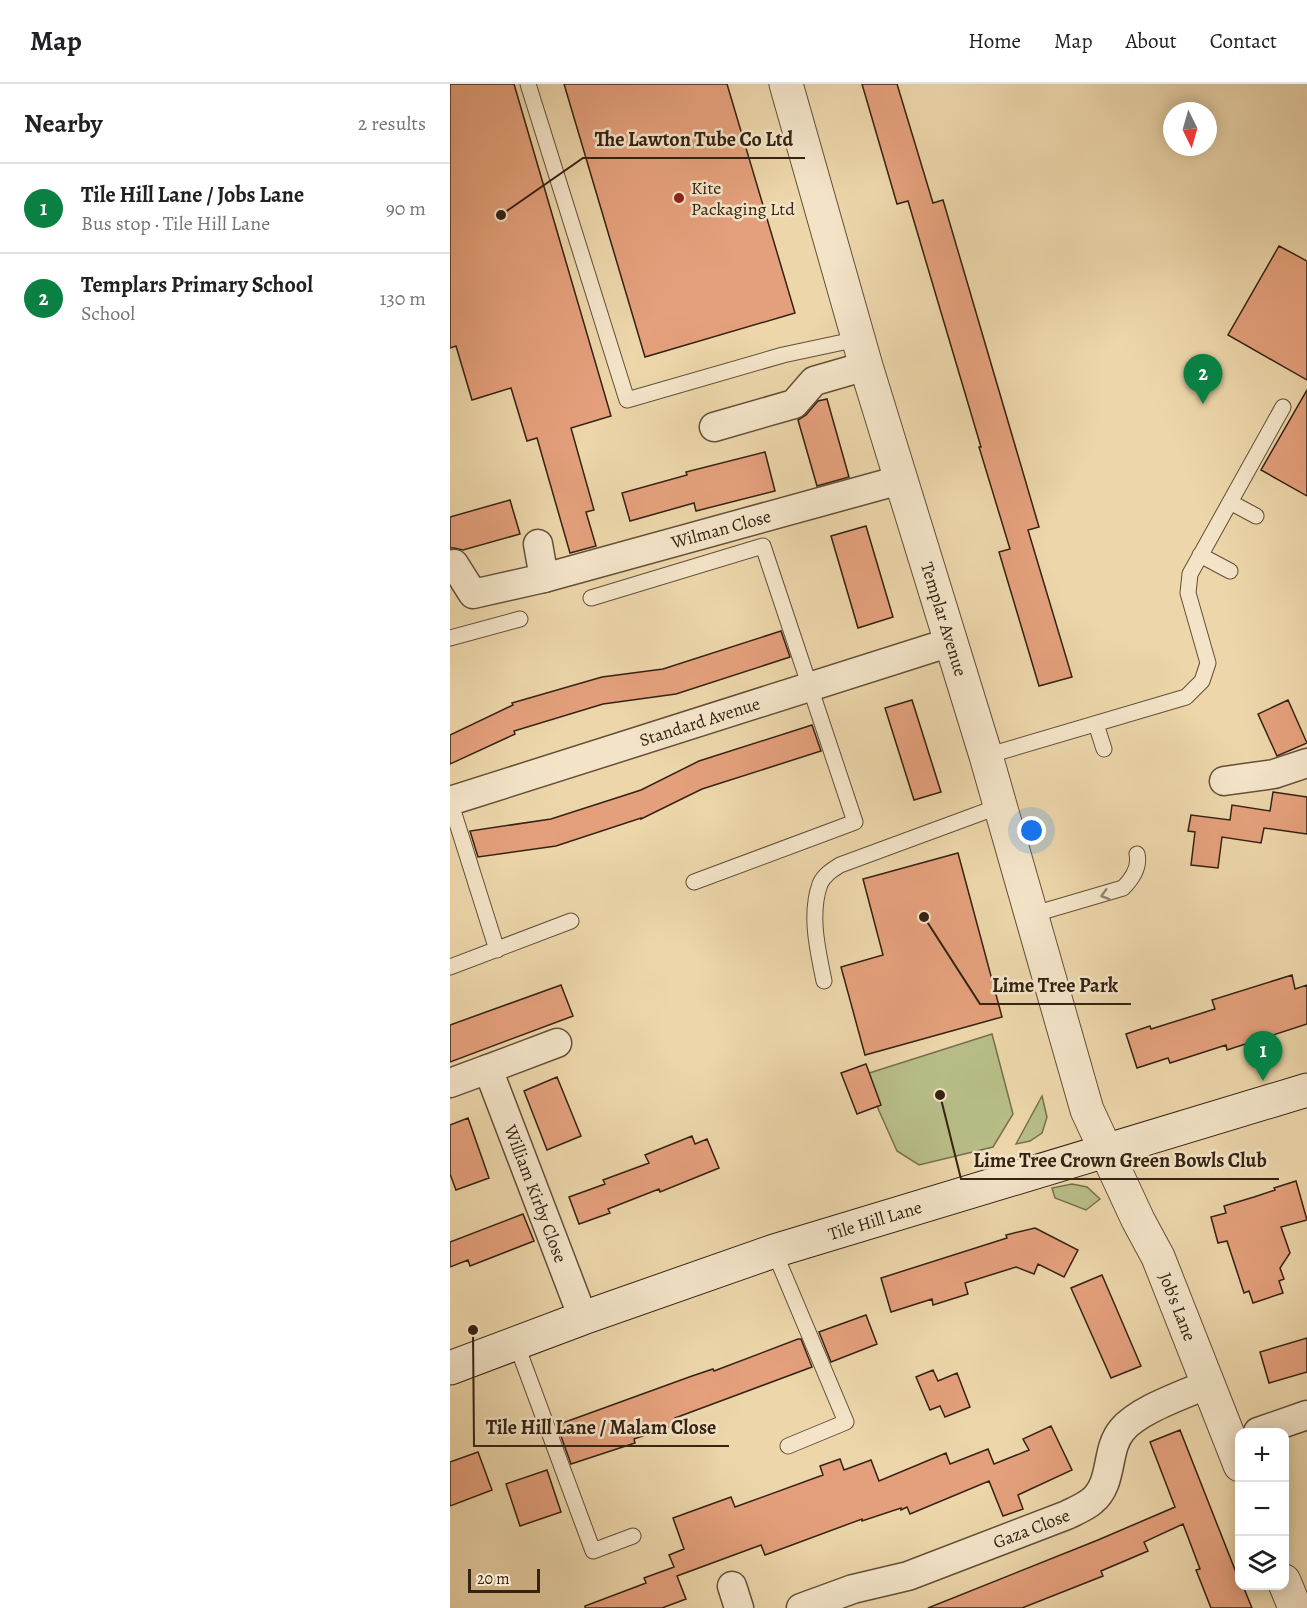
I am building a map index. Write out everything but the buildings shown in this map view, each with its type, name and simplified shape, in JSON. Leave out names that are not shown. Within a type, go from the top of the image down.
[{"type":"street","name":"Templar Avenue","points":[[786,84],[900,480],[986,756],[1078,1086],[1106,1151]]},
{"type":"street","points":[[714,427],[794,404],[814,381],[862,352]]},
{"type":"street","name":"Wilman Close","points":[[454,564],[473,594],[544,578],[900,480]]},
{"type":"street","points":[[538,544],[544,578]]},
{"type":"street","name":"Standard Avenue","points":[[450,801],[951,642]]},
{"type":"street","points":[[1224,781],[1274,774],[1307,763]]},
{"type":"street","points":[[450,1083],[557,1043]]},
{"type":"street","name":"William Kirby Close","points":[[488,1069],[583,1318]]},
{"type":"street","name":"Tile Hill Lane","points":[[450,1368],[583,1318],[774,1251],[1307,1090]]},
{"type":"street","name":"Job's Lane","points":[[1106,1151],[1158,1257],[1208,1384],[1235,1432]]},
{"type":"street","name":"Gaza Close","points":[[801,1608],[853,1589],[908,1576],[1067,1515],[1092,1501],[1105,1484],[1113,1449],[1120,1432],[1132,1419],[1208,1384]]},
{"type":"street","points":[[1279,1428],[1307,1415]]},
{"type":"street","points":[[1288,1590],[1295,1608]]},
{"type":"lane","points":[[528,84],[627,400],[783,356],[862,352]]},
{"type":"lane","points":[[986,756],[1186,698],[1202,681],[1208,663],[1188,593],[1190,574],[1283,407]]},
{"type":"lane","points":[[1230,502],[1256,516]]},
{"type":"lane","points":[[591,598],[763,546],[855,822],[694,882]]},
{"type":"lane","points":[[1200,555],[1230,571]]},
{"type":"lane","points":[[450,638],[520,619]]},
{"type":"lane","points":[[1095,724],[1104,749]]},
{"type":"lane","points":[[450,801],[497,950]]},
{"type":"lane","points":[[824,981],[815,918],[820,884],[826,874],[840,865],[1000,806]]},
{"type":"lane","points":[[1031,915],[1123,888],[1131,881],[1138,861],[1137,854]]},
{"type":"lane","points":[[450,967],[571,921]]},
{"type":"lane","points":[[774,1251],[846,1422],[788,1446]]},
{"type":"lane","points":[[516,1343],[593,1551],[633,1536]]},
{"type":"green space","points":[[992,1034],[1013,1114],[993,1147],[919,1165],[897,1151],[863,1075]]},
{"type":"green space","points":[[1042,1096],[1047,1117],[1042,1133],[1030,1141],[1016,1144]]},
{"type":"green space","points":[[1072,1184],[1087,1187],[1100,1199],[1086,1210],[1055,1198],[1052,1188]]},
{"type":"place","name":"Kite Packaging Ltd","points":[[679,198]]},
{"type":"place","name":"The Lawton Tube Co Ltd","points":[[501,215]]},
{"type":"place","name":"Templars Primary School","points":[[1203,404]]},
{"type":"place","name":"Lime Tree Park","points":[[924,917]]},
{"type":"place","name":"Tile Hill Lane / Jobs Lane","points":[[1263,1081]]},
{"type":"place","name":"Lime Tree Crown Green Bowls Club","points":[[940,1095]]},
{"type":"place","name":"Tile Hill Lane / Malam Close","points":[[473,1330]]}]
